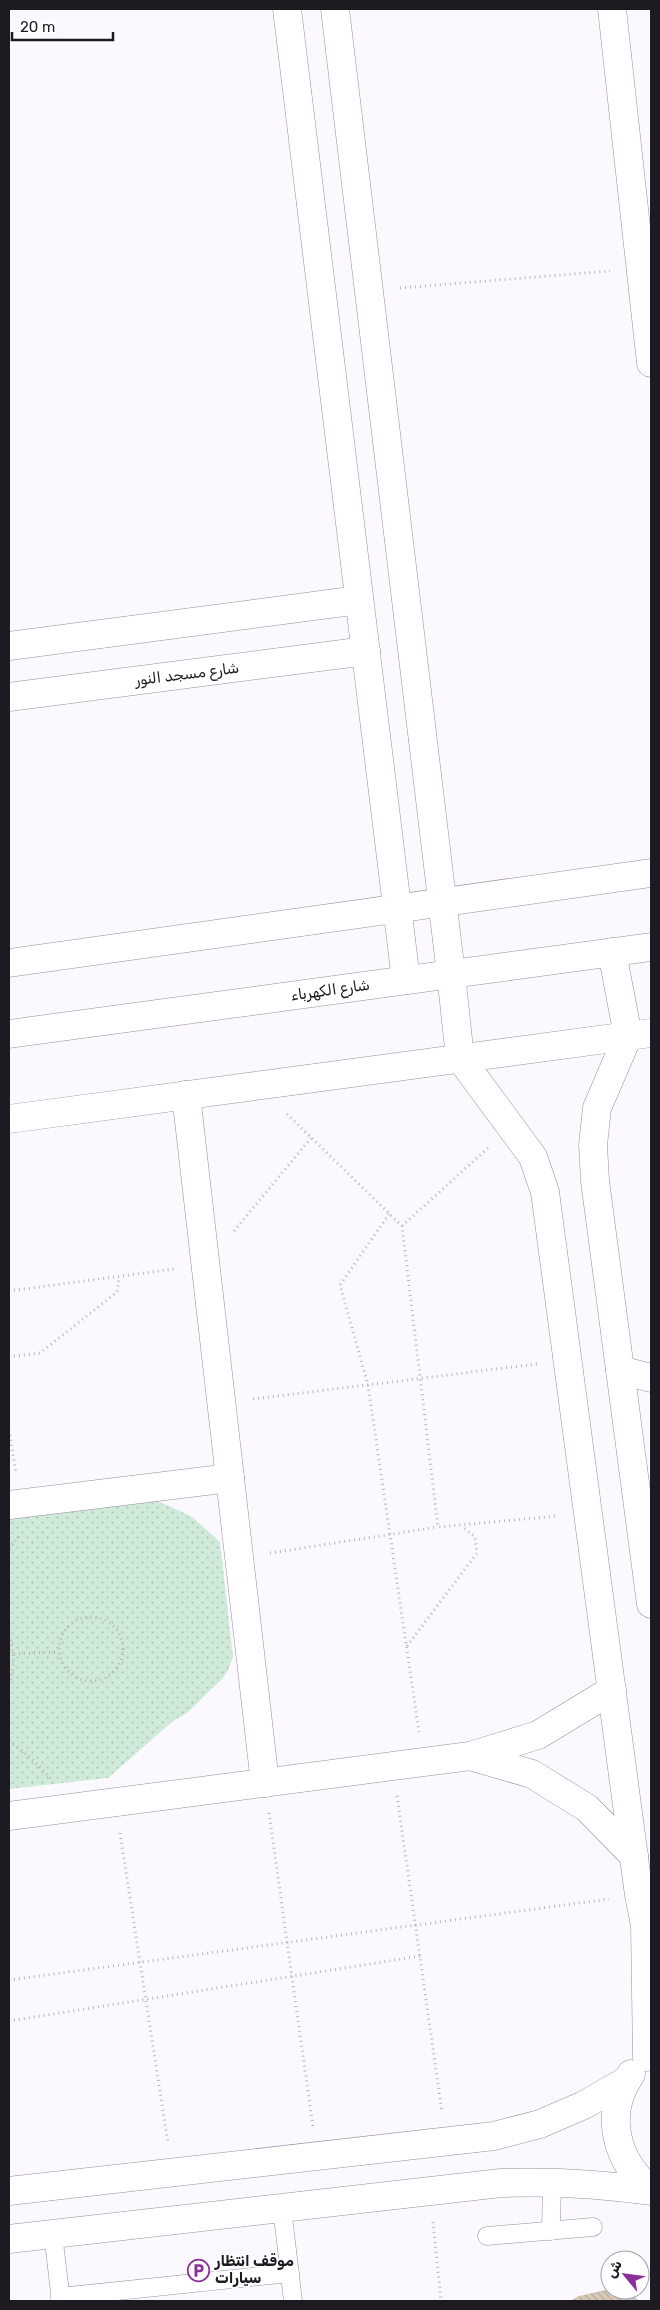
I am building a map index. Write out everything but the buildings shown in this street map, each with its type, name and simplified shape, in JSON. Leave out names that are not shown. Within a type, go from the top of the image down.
[{"type":"street","points":[[287,9],[406,980]]},
{"type":"street","points":[[335,9],[452,974],[460,1058],[533,1157],[545,1192],[639,1895],[645,1925],[649,2055],[626,2081],[619,2097],[615,2114],[616,2132],[620,2150],[628,2166],[638,2180],[651,2191]]},
{"type":"street","points":[[612,9],[651,363]]},
{"type":"street","points":[[9,646],[359,600]]},
{"type":"street","name":"شارع مسجد النور","points":[[9,697],[366,650]]},
{"type":"street","points":[[9,963],[651,873]]},
{"type":"street","name":"شارع الكهرباء","points":[[9,1034],[651,947]]},
{"type":"street","points":[[612,952],[640,1034],[597,1108],[593,1145],[595,1181],[620,1370],[643,1480],[651,1604]]},
{"type":"street","points":[[9,1118],[640,1034]]},
{"type":"street","points":[[186,1095],[265,1783]]},
{"type":"street","points":[[620,1370],[651,1378]]},
{"type":"street","points":[[14,1505],[230,1478]]},
{"type":"street","points":[[9,1816],[470,1756],[538,1735],[612,1690]]},
{"type":"street","points":[[470,1756],[532,1774],[587,1808],[634,1856]]},
{"type":"street","points":[[9,2191],[494,2136],[540,2124],[584,2105],[626,2081]]},
{"type":"street","points":[[9,2239],[501,2183],[552,2181],[602,2184],[651,2191]]},
{"type":"lane","points":[[551,2231],[552,2181]]},
{"type":"lane","points":[[282,2208],[293,2301]]},
{"type":"lane","points":[[487,2236],[593,2227]]},
{"type":"lane","points":[[53,2234],[60,2299],[290,2272]]},
{"type":"path","points":[[369,290],[641,268]]},
{"type":"path","points":[[258,1085],[402,1226],[438,1527]]},
{"type":"path","points":[[402,1226],[512,1126]]},
{"type":"path","points":[[9,1292],[206,1265],[311,1138]]},
{"type":"path","points":[[389,1214],[340,1285],[368,1384],[424,1762]]},
{"type":"path","points":[[9,1357],[40,1353],[117,1292],[119,1277]]},
{"type":"path","points":[[222,1403],[568,1360]]},
{"type":"path","points":[[9,1430],[14,1505]]},
{"type":"path","points":[[239,1557],[390,1536],[438,1527],[588,1512]]},
{"type":"path","points":[[406,1647],[477,1553],[475,1537],[462,1526]]},
{"type":"path","points":[[84,1617],[100,1617],[113,1624],[122,1638],[123,1654],[118,1668],[106,1678],[90,1681],[75,1677],[64,1666],[59,1652],[61,1636],[70,1624],[84,1617]]},
{"type":"path","points":[[9,1635],[14,1654],[13,1673],[9,1684]]},
{"type":"path","points":[[14,1654],[59,1652]]},
{"type":"path","points":[[9,1741],[32,1759],[76,1808]]},
{"type":"path","points":[[392,1766],[446,2142]]},
{"type":"path","points":[[265,1783],[317,2157]]},
{"type":"path","points":[[116,1802],[173,2173]]},
{"type":"path","points":[[9,1980],[639,1895]]},
{"type":"path","points":[[9,2021],[420,1956]]},
{"type":"path","points":[[430,2191],[441,2301]]},
{"type":"green space","points":[[153,1499],[191,1516],[220,1542],[233,1657],[228,1670],[222,1679],[187,1713],[173,1721],[108,1778],[9,1789],[9,1505]]},
{"type":"place","name":"موقف انتظار سيارات","points":[[199,2270]]}]
